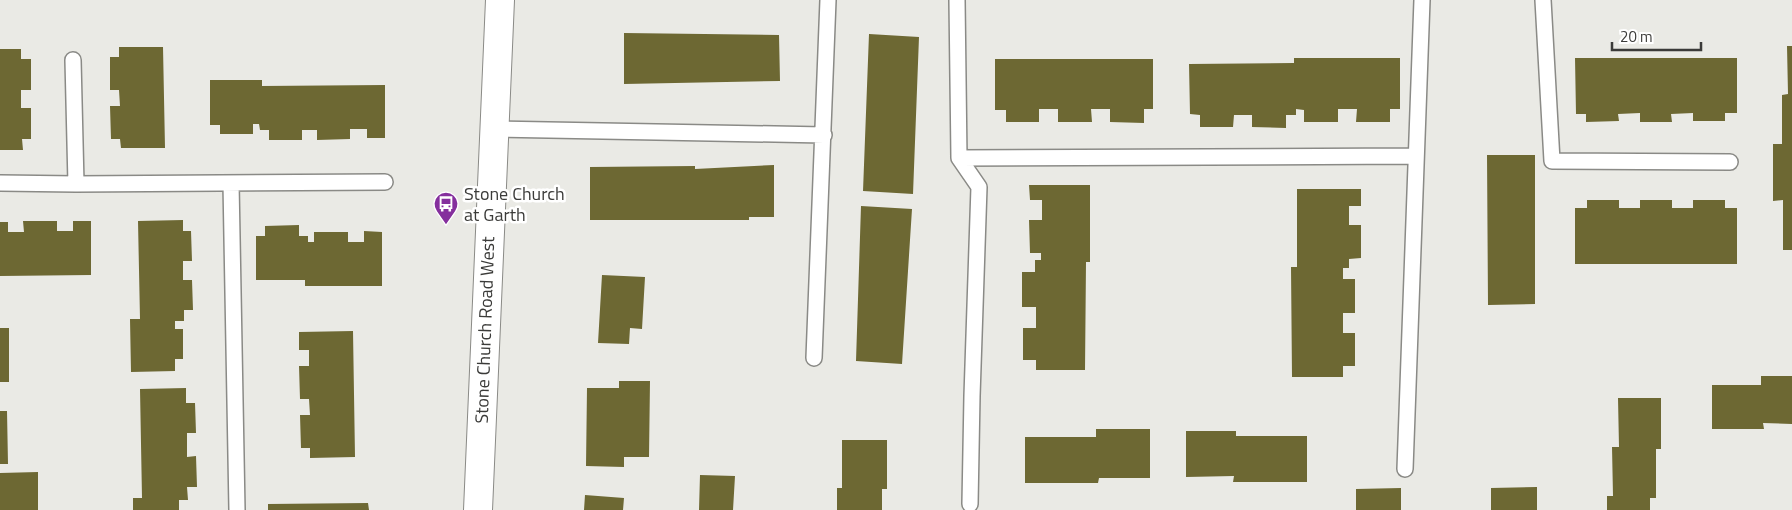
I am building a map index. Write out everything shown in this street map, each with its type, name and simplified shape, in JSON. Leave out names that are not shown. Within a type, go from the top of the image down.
[{"type":"main road","name":"Stone Church Road West","points":[[478,510],[500,0]]},
{"type":"lane","points":[[814,358],[828,0]]},
{"type":"lane","points":[[956,0],[959,158],[979,188],[970,504]]},
{"type":"lane","points":[[1405,468],[1422,0]]},
{"type":"lane","points":[[1544,0],[1552,161],[1730,162]]},
{"type":"lane","points":[[73,60],[76,184]]},
{"type":"lane","points":[[494,129],[824,134]]},
{"type":"lane","points":[[959,158],[1415,156]]},
{"type":"lane","points":[[0,183],[385,182]]},
{"type":"lane","points":[[230,183],[237,510]]},
{"type":"building","points":[[624,33],[779,35],[780,81],[624,84]]},
{"type":"building","points":[[869,34],[919,37],[913,194],[863,191]]},
{"type":"building","points":[[1787,46],[1792,46],[1792,250],[1783,250],[1783,200],[1773,201],[1773,144],[1782,144],[1782,95],[1788,94]]},
{"type":"building","points":[[119,47],[163,47],[165,148],[121,148],[120,139],[111,139],[110,106],[120,106],[119,90],[110,90],[110,57],[119,57]]},
{"type":"building","points":[[0,49],[21,49],[21,59],[31,59],[31,90],[21,90],[21,108],[31,108],[31,139],[22,139],[23,150],[0,150]]},
{"type":"building","points":[[1294,58],[1400,58],[1400,109],[1390,109],[1390,122],[1356,122],[1357,109],[1338,109],[1338,122],[1304,122],[1304,110],[1296,109],[1296,115],[1286,115],[1286,128],[1252,127],[1252,115],[1234,115],[1233,127],[1200,127],[1200,115],[1190,114],[1189,64],[1294,63]]},
{"type":"building","points":[[1575,58],[1737,58],[1737,113],[1725,113],[1725,121],[1693,121],[1693,113],[1671,114],[1672,122],[1640,122],[1640,113],[1618,114],[1619,121],[1586,122],[1586,114],[1576,114]]},
{"type":"building","points":[[995,59],[1153,59],[1153,109],[1144,109],[1144,123],[1110,122],[1110,109],[1091,109],[1092,122],[1058,122],[1058,109],[1039,109],[1039,122],[1006,122],[1006,110],[995,110]]},
{"type":"building","points":[[210,80],[262,80],[262,86],[385,85],[385,138],[367,138],[367,129],[350,129],[350,139],[317,140],[317,130],[302,130],[302,140],[269,140],[269,130],[260,130],[259,124],[253,124],[253,134],[220,134],[220,125],[210,125]]},
{"type":"building","points":[[1487,155],[1535,155],[1535,304],[1488,305]]},
{"type":"building","points":[[774,165],[774,217],[749,217],[749,220],[590,220],[590,167],[695,166],[695,169]]},
{"type":"building","points":[[1029,185],[1090,185],[1090,262],[1086,262],[1085,370],[1036,370],[1036,360],[1023,360],[1023,328],[1036,328],[1036,307],[1022,307],[1022,272],[1035,272],[1035,260],[1041,260],[1041,253],[1030,253],[1029,220],[1042,220],[1042,200],[1030,200]]},
{"type":"building","points":[[1297,189],[1361,189],[1361,206],[1349,206],[1349,225],[1361,225],[1361,258],[1349,259],[1349,268],[1343,268],[1343,279],[1355,279],[1355,313],[1343,313],[1343,333],[1355,333],[1355,366],[1343,366],[1343,377],[1292,377],[1291,267],[1297,267]]},
{"type":"building","points":[[1587,200],[1619,200],[1619,208],[1640,208],[1640,200],[1672,200],[1672,208],[1693,208],[1693,200],[1725,200],[1725,208],[1737,208],[1737,264],[1575,264],[1575,208],[1587,208]]},
{"type":"building","points":[[861,206],[912,209],[902,364],[856,361]]},
{"type":"building","points":[[183,220],[183,231],[191,231],[192,261],[183,261],[183,280],[192,280],[193,310],[184,310],[184,321],[175,321],[175,329],[183,329],[183,359],[175,359],[175,371],[131,372],[130,319],[140,319],[138,221]]},
{"type":"building","points":[[23,221],[57,221],[57,231],[73,231],[73,221],[91,221],[91,275],[0,276],[0,222],[8,222],[8,232],[24,232]]},
{"type":"building","points":[[299,225],[299,236],[308,236],[308,242],[314,242],[314,232],[348,232],[348,242],[364,242],[364,231],[382,232],[382,286],[305,286],[305,280],[256,280],[256,236],[265,236],[265,226]]},
{"type":"building","points":[[602,275],[645,277],[642,329],[630,328],[629,344],[598,343]]},
{"type":"building","points":[[0,328],[9,328],[9,382],[0,382]]},
{"type":"building","points":[[353,331],[355,457],[310,458],[310,448],[301,448],[300,415],[310,415],[309,399],[300,399],[299,366],[309,366],[309,350],[299,350],[299,332]]},
{"type":"building","points":[[1761,376],[1792,376],[1792,424],[1763,423],[1764,429],[1712,429],[1712,385],[1761,385]]},
{"type":"building","points":[[619,381],[650,381],[649,457],[624,457],[624,467],[586,466],[587,388],[619,388]]},
{"type":"building","points":[[186,388],[186,403],[195,403],[196,433],[187,433],[187,457],[196,456],[197,487],[187,487],[188,500],[179,500],[179,510],[133,510],[133,498],[142,498],[140,389]]},
{"type":"building","points":[[1618,398],[1661,398],[1661,449],[1656,449],[1656,498],[1650,498],[1650,510],[1607,510],[1607,496],[1613,496],[1612,447],[1619,447]]},
{"type":"building","points":[[0,411],[7,411],[8,464],[0,464]]},
{"type":"building","points":[[1096,429],[1150,429],[1150,478],[1099,478],[1098,483],[1025,483],[1025,437],[1096,437]]},
{"type":"building","points":[[1186,431],[1236,431],[1236,436],[1307,436],[1307,482],[1233,482],[1234,476],[1186,477]]},
{"type":"building","points":[[842,440],[887,440],[887,489],[882,489],[882,510],[837,510],[837,488],[842,488]]},
{"type":"building","points":[[38,472],[38,510],[0,510],[0,473]]},
{"type":"building","points":[[700,475],[735,476],[733,510],[699,510]]},
{"type":"building","points":[[1537,487],[1537,510],[1491,510],[1491,488]]},
{"type":"building","points":[[1401,488],[1401,510],[1356,510],[1356,489]]},
{"type":"building","points":[[585,495],[624,498],[623,510],[584,510]]},
{"type":"building","points":[[368,503],[369,510],[268,510],[268,504]]},
{"type":"place","name":"Stone Church at Garth","points":[[446,225]]}]
